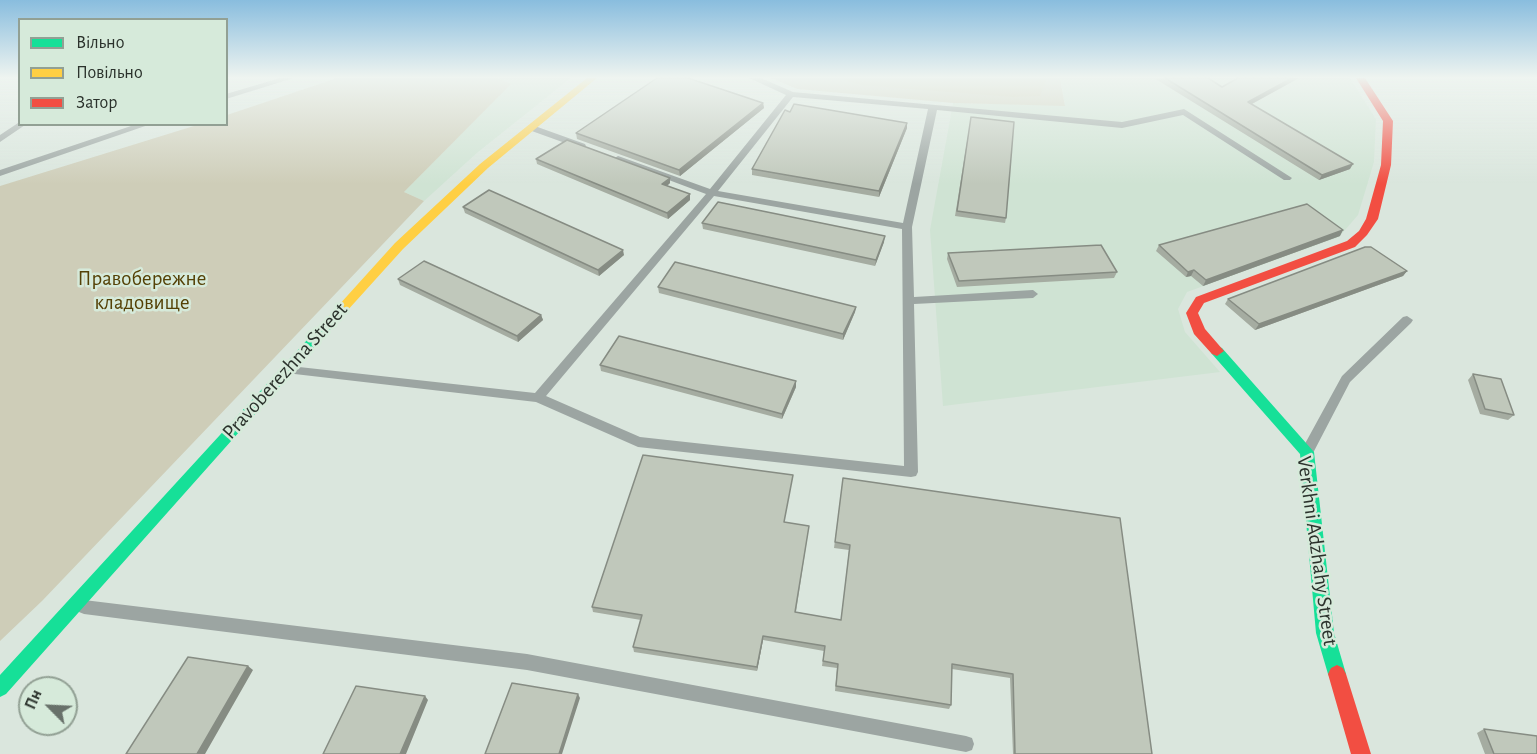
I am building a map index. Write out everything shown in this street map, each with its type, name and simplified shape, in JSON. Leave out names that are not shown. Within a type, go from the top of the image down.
[{"type":"street","name":"Pravoberezhna Street","points":[[0,688],[286,369],[433,212],[550,113]]},
{"type":"street","name":"Verkhni Adzhahy Street","points":[[1361,754],[1325,633],[1307,452],[1199,331],[1192,313],[1200,300],[1351,244],[1363,233],[1372,219],[1386,165],[1388,121],[1383,113]]},
{"type":"lane","points":[[538,398],[712,193],[776,113]]},
{"type":"lane","points":[[286,369],[538,398],[638,442],[911,472],[907,227],[932,113]]},
{"type":"lane","points":[[998,113],[1122,125],[1178,113]]},
{"type":"lane","points":[[1186,113],[1287,178]]},
{"type":"lane","points":[[0,139],[20,126]]},
{"type":"lane","points":[[0,173],[141,126]]},
{"type":"lane","points":[[532,128],[594,150]]},
{"type":"lane","points":[[605,154],[712,193],[907,227]]},
{"type":"lane","points":[[908,301],[1033,294]]},
{"type":"lane","points":[[1307,452],[1346,379],[1407,320]]},
{"type":"lane","points":[[73,606],[527,662],[966,744]]},
{"type":"shaded area","points":[[481,113],[527,113],[478,152],[424,201],[404,192]]},
{"type":"shaded area","points":[[951,113],[1372,113],[1376,119],[1374,162],[1358,215],[1339,237],[1187,292],[1178,309],[1185,332],[1220,372],[943,406],[930,230]]},
{"type":"green space","name":"Правобережне кладовище","points":[[482,113],[404,192],[424,201],[42,601],[0,641],[0,186],[194,126],[228,126],[228,115]]},
{"type":"building","points":[[605,113],[750,113],[679,170],[576,133]]},
{"type":"building","points":[[783,113],[849,113],[907,123],[879,191],[752,169]]},
{"type":"building","points":[[1222,113],[1267,113],[1353,164],[1322,175]]},
{"type":"building","points":[[971,117],[1014,122],[1006,218],[957,211]]},
{"type":"building","points":[[567,140],[670,178],[662,184],[690,194],[667,213],[536,159]]},
{"type":"building","points":[[489,190],[623,250],[598,270],[463,207]]},
{"type":"building","points":[[718,202],[885,236],[876,260],[702,223]]},
{"type":"building","points":[[1307,204],[1343,230],[1206,280],[1194,270],[1188,272],[1159,245]]},
{"type":"building","points":[[1101,245],[1117,272],[959,281],[948,253]]},
{"type":"building","points":[[1365,247],[1371,247],[1407,271],[1259,324],[1228,299]]},
{"type":"building","points":[[424,261],[541,315],[517,336],[398,279]]},
{"type":"building","points":[[675,262],[856,307],[843,334],[658,287]]},
{"type":"building","points":[[619,336],[796,381],[782,414],[600,365]]},
{"type":"building","points":[[1473,374],[1501,379],[1514,415],[1485,409]]},
{"type":"building","points":[[643,455],[793,475],[784,522],[809,526],[795,612],[841,620],[850,545],[835,542],[843,478],[1120,518],[1152,754],[1015,754],[1013,674],[952,664],[951,705],[836,686],[838,664],[823,661],[825,646],[763,636],[757,667],[633,647],[642,615],[592,607]]},
{"type":"building","points":[[188,657],[248,666],[197,754],[126,754]]},
{"type":"building","points":[[512,683],[578,694],[559,754],[485,754]]},
{"type":"building","points":[[356,686],[425,696],[400,754],[323,754]]},
{"type":"building","points":[[1484,729],[1537,736],[1537,754],[1494,754]]},
{"type":"traffic: fast","points":[[0,688],[333,319]]},
{"type":"traffic: fast","points":[[1217,351],[1307,452],[1325,633],[1337,674]]},
{"type":"traffic: slow","points":[[333,319],[399,246],[484,166],[549,113]]},
{"type":"traffic: jam","points":[[1217,351],[1199,331],[1192,313],[1200,300],[1351,244],[1363,233],[1372,219],[1386,165],[1388,121],[1383,113]]},
{"type":"traffic: jam","points":[[1337,674],[1361,754]]}]
